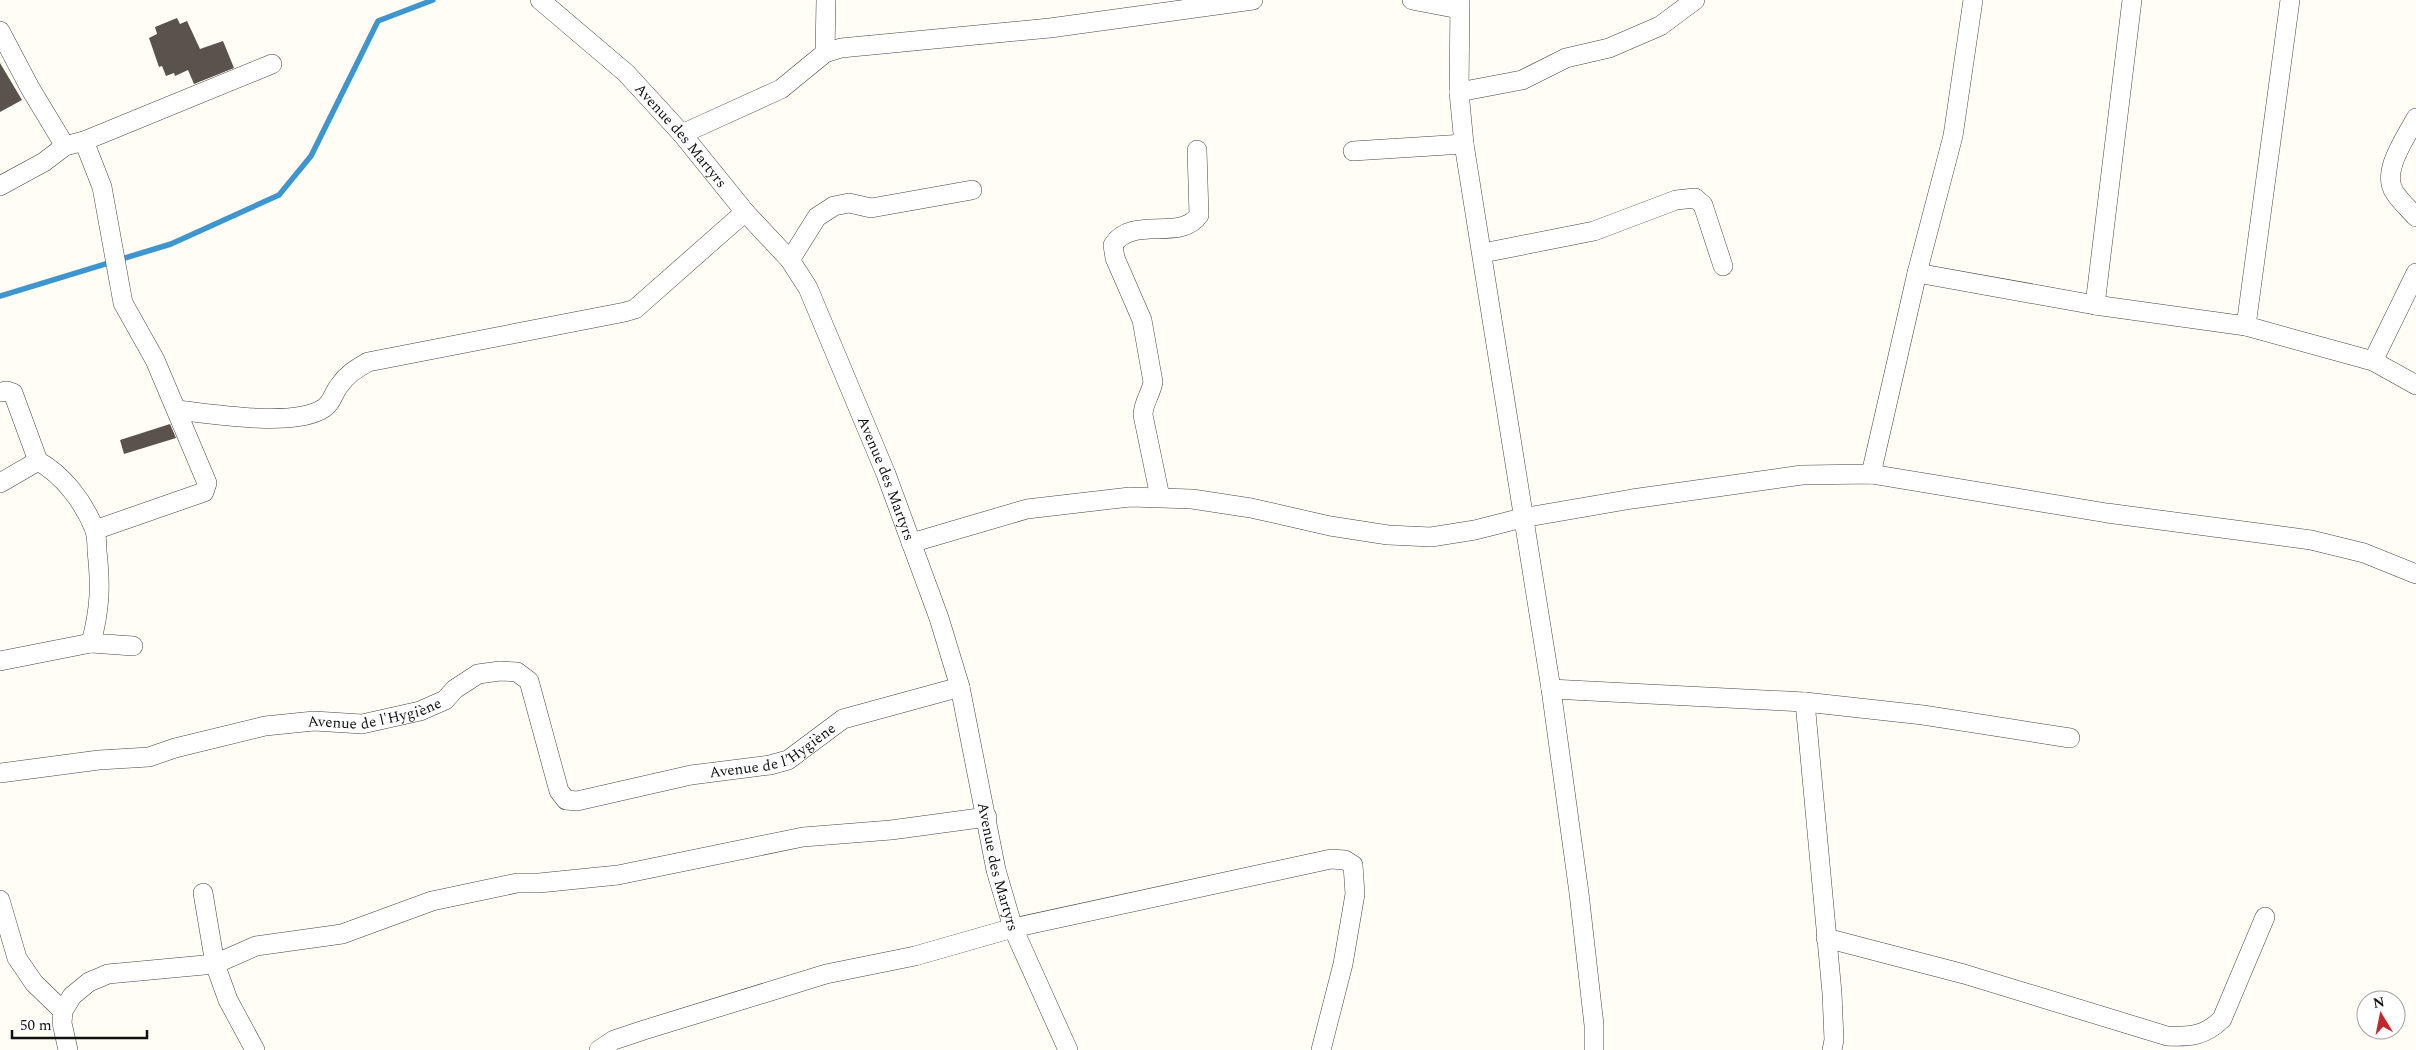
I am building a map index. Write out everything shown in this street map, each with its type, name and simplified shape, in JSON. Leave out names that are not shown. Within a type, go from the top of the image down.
[{"type":"street","name":"Avenue des Martyrs","points":[[540,0],[626,73],[682,134],[745,212],[790,260],[808,288],[886,474],[939,618],[960,687],[996,870],[1013,928],[1068,1050]]},
{"type":"street","points":[[825,53],[826,0]]},
{"type":"street","points":[[682,134],[781,89],[825,53],[841,48],[1050,28],[1254,0]]},
{"type":"street","points":[[1412,0],[1460,5],[1459,92],[1464,144],[1483,253],[1522,518],[1551,689],[1580,903],[1594,1025],[1594,1050]]},
{"type":"street","points":[[1459,92],[1522,80],[1566,58],[1609,48],[1660,26],[1695,0]]},
{"type":"street","points":[[1870,474],[1917,273],[1953,136],[1973,0]]},
{"type":"street","points":[[2095,305],[2132,0]]},
{"type":"street","points":[[2246,326],[2290,0]]},
{"type":"street","points":[[0,32],[30,88],[65,146]]},
{"type":"street","points":[[0,186],[44,162],[65,146],[272,64]]},
{"type":"street","points":[[2416,118],[2391,168],[2390,181],[2394,192],[2416,217]]},
{"type":"street","points":[[84,140],[102,187],[123,303],[151,352],[207,484],[204,492],[95,530]]},
{"type":"street","points":[[1353,151],[1464,144]]},
{"type":"street","points":[[1160,497],[1143,415],[1143,407],[1152,390],[1153,382],[1143,329],[1135,302],[1115,258],[1113,245],[1118,237],[1130,231],[1186,226],[1195,222],[1199,215],[1197,150]]},
{"type":"street","points":[[790,260],[817,218],[834,206],[849,203],[871,208],[882,207],[972,190]]},
{"type":"street","points":[[1483,253],[1594,231],[1676,200],[1695,198],[1703,205],[1723,266]]},
{"type":"street","points":[[177,410],[242,418],[295,417],[324,408],[331,402],[338,387],[351,372],[368,362],[635,309],[745,212]]},
{"type":"street","points":[[1917,273],[2095,305],[2246,326],[2372,361],[2416,385]]},
{"type":"street","points":[[2372,361],[2416,274]]},
{"type":"street","points":[[0,392],[14,393],[38,461],[50,468],[69,486],[95,530],[101,586],[99,613],[91,643]]},
{"type":"street","points":[[0,483],[38,461]]},
{"type":"street","points":[[912,543],[1027,509],[1130,497],[1160,497],[1251,508],[1330,526],[1388,535],[1431,537],[1475,530],[1522,518],[1632,499],[1802,476],[1870,474],[2107,513],[2311,540],[2364,553],[2416,574]]},
{"type":"street","points":[[0,661],[91,643],[133,646]]},
{"type":"street","name":"Avenue de l'Hygiène","points":[[0,773],[99,760],[149,758],[175,748],[265,726],[314,721],[362,724],[420,711],[445,700],[454,689],[478,674],[500,671],[517,672],[529,681],[559,791],[566,800],[577,801],[692,775],[770,765],[788,760],[843,719],[960,687]]},
{"type":"street","points":[[1551,689],[1805,702],[1923,715],[2070,738]]},
{"type":"street","points":[[1805,702],[1832,993],[1834,1040],[1832,1050]]},
{"type":"street","points":[[68,1050],[62,1023],[63,1011],[72,996],[88,982],[108,974],[215,964],[256,946],[342,934],[432,901],[517,883],[540,883],[618,875],[803,837],[891,830],[987,817]]},
{"type":"street","points":[[599,1050],[614,1040],[796,982],[915,956],[1013,928],[1331,859],[1345,860],[1353,865],[1355,894],[1343,964],[1320,1050]]},
{"type":"street","points":[[203,893],[215,964],[228,1000],[255,1050]]},
{"type":"street","points":[[0,900],[17,958],[34,983],[63,1011]]},
{"type":"street","points":[[1826,938],[1964,974],[2167,1036],[2188,1037],[2211,1030],[2222,1019],[2265,917]]},
{"type":"building","points":[[177,18],[180,24],[187,21],[200,49],[223,41],[234,68],[194,84],[188,70],[175,76],[174,73],[166,76],[162,66],[159,67],[149,38],[157,34],[155,27]]},
{"type":"building","points":[[0,63],[22,100],[0,112]]},
{"type":"building","points":[[170,424],[176,438],[124,454],[120,440]]},
{"type":"waterway","points":[[0,296],[171,244],[279,195],[311,156],[378,21],[433,0]]}]
